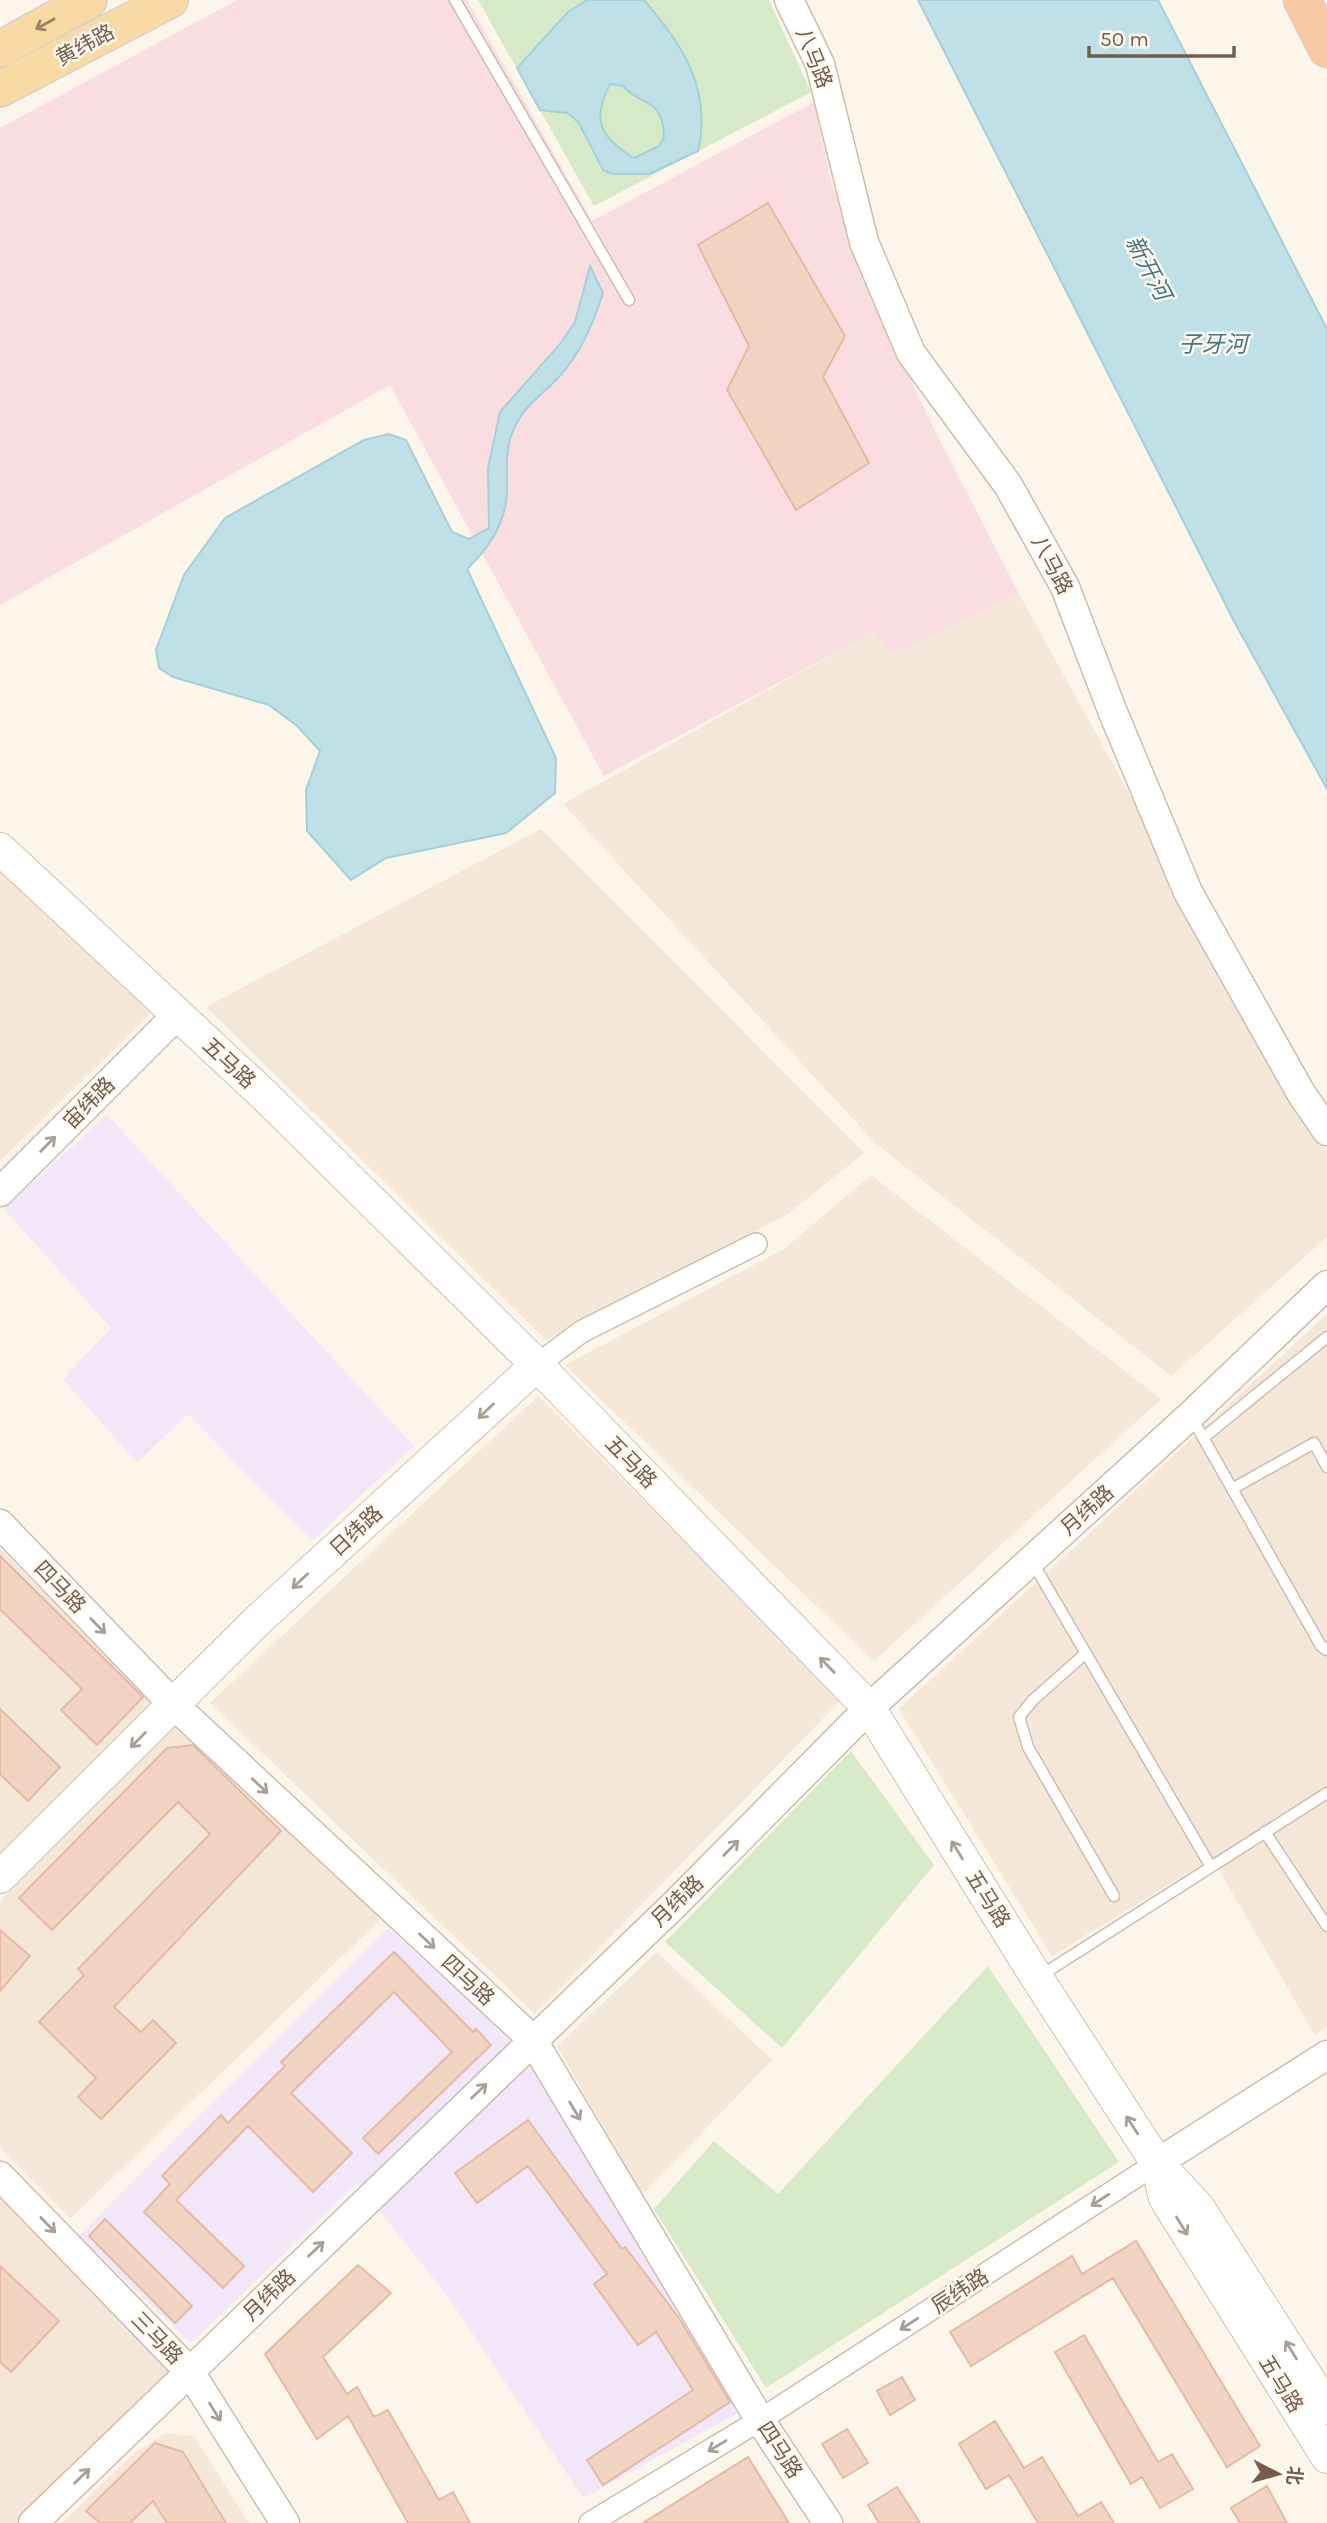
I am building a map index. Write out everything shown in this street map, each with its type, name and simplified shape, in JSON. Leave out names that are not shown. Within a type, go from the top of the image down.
[{"type":"highway","points":[[1302,0],[1327,49]]},
{"type":"main road","name":"黄纬路","points":[[0,49],[89,0]]},
{"type":"main road","name":"黄纬路","points":[[0,89],[170,0]]},
{"type":"main road","name":"五马路","points":[[0,849],[262,1093],[537,1365],[869,1708],[1037,1978],[1157,2163],[1198,2207],[1327,2408]]},
{"type":"main road","name":"日纬路","points":[[0,1877],[257,1621],[537,1365]]},
{"type":"main road","name":"五马路","points":[[1157,2163],[1165,2198],[1327,2458]]},
{"type":"street","name":"八马路","points":[[789,0],[820,64],[864,242],[911,353],[1008,485],[1065,586],[1112,710],[1188,892],[1301,1093],[1327,1131]]},
{"type":"street","name":"宙纬路","points":[[0,1192],[177,1015]]},
{"type":"street","name":"日纬路","points":[[537,1365],[580,1332],[756,1244]]},
{"type":"street","name":"月纬路","points":[[33,2523],[532,2039],[673,1906],[869,1708],[1032,1560],[1197,1427],[1327,1285]]},
{"type":"street","name":"四马路","points":[[0,1524],[174,1706],[532,2039],[760,2420],[828,2523]]},
{"type":"street","name":"辰纬路","points":[[590,2523],[760,2420],[1327,2055]]},
{"type":"street","name":"三马路","points":[[0,2176],[190,2372],[285,2523]]},
{"type":"lane","points":[[455,0],[629,300]]},
{"type":"lane","points":[[1327,1338],[1197,1427],[1321,1646],[1327,1650]]},
{"type":"lane","points":[[1232,1489],[1314,1443],[1327,1467]]},
{"type":"lane","points":[[1032,1560],[1212,1867]]},
{"type":"lane","points":[[1086,1653],[1033,1700],[1019,1717],[1028,1748],[1114,1896]]},
{"type":"lane","points":[[1037,1978],[1327,1793]]},
{"type":"lane","points":[[1265,1832],[1327,1926]]},
{"type":"shaded area","points":[[237,0],[467,0],[592,221],[814,102],[830,178],[877,308],[934,429],[1019,594],[891,655],[873,632],[604,776],[390,385],[0,605],[0,128]]},
{"type":"shaded area","points":[[1019,594],[1327,1152],[1327,1237],[1171,1376],[876,1144],[563,804],[873,632],[891,655]]},
{"type":"shaded area","points":[[541,829],[864,1153],[788,1214],[546,1340],[206,1007]]},
{"type":"shaded area","points":[[0,868],[152,1012],[0,1161]]},
{"type":"shaded area","points":[[107,1115],[414,1446],[312,1541],[188,1414],[137,1463],[63,1379],[111,1328],[4,1209]]},
{"type":"shaded area","points":[[871,1175],[1161,1399],[874,1661],[565,1365],[784,1249]]},
{"type":"shaded area","points":[[1327,1314],[1327,2027],[1315,2035],[1212,1858],[1052,1956],[899,1709]]},
{"type":"shaded area","points":[[538,1396],[842,1699],[535,2014],[210,1703]]},
{"type":"shaded area","points":[[0,1548],[155,1705],[0,1855]]},
{"type":"shaded area","points":[[173,1725],[382,1918],[70,2219],[0,2147],[0,1901]]},
{"type":"shaded area","points":[[388,1928],[534,2059],[743,2410],[583,2498],[449,2298],[357,2183],[191,2343],[78,2236]]},
{"type":"shaded area","points":[[657,1952],[772,2060],[642,2195],[557,2046]]},
{"type":"shaded area","points":[[0,2198],[171,2374],[16,2523],[0,2523]]},
{"type":"shaded area","points":[[165,2433],[194,2436],[249,2523],[62,2523],[133,2454]]},
{"type":"green space","points":[[478,0],[769,0],[811,92],[594,206]]},
{"type":"green space","points":[[851,1751],[934,1865],[782,2048],[665,1942]]},
{"type":"green space","points":[[988,1966],[1119,2162],[766,2388],[654,2209],[714,2141],[778,2194]]},
{"type":"water","points":[[587,0],[644,0],[671,34],[691,69],[701,108],[698,151],[649,174],[613,174],[603,170],[579,123],[568,113],[540,110],[517,68],[568,12]],"holes":[[[610,84],[623,86],[656,109],[663,124],[664,137],[659,146],[634,158],[606,135],[600,118]]]},
{"type":"water","name":"子牙河","points":[[918,0],[1158,0],[1327,329],[1327,789],[1235,623]]},
{"type":"water","points":[[590,266],[603,293],[595,316],[580,348],[566,368],[517,422],[510,438],[504,512],[495,534],[467,569],[556,758],[555,793],[506,833],[386,858],[351,880],[307,831],[306,790],[320,751],[297,726],[269,705],[173,677],[159,668],[156,650],[184,575],[225,518],[364,440],[389,434],[406,440],[452,532],[469,539],[489,528],[488,468],[500,412],[560,344],[575,322]]},
{"type":"building","points":[[768,203],[845,336],[823,377],[869,463],[796,510],[727,390],[749,346],[698,245]]},
{"type":"building","points":[[0,1556],[143,1697],[97,1745],[61,1710],[82,1689],[0,1609]]},
{"type":"building","points":[[0,1709],[60,1767],[28,1801],[0,1774]]},
{"type":"building","points":[[193,1745],[281,1831],[114,2007],[141,2032],[153,2020],[176,2043],[101,2119],[78,2097],[96,2078],[39,2022],[84,1975],[78,1969],[210,1834],[178,1802],[52,1930],[19,1898],[167,1748]]},
{"type":"building","points":[[0,1930],[30,1956],[0,1991]]},
{"type":"building","points":[[394,1952],[473,2032],[476,2029],[491,2045],[378,2154],[363,2138],[452,2052],[394,1992],[291,2093],[352,2153],[313,2192],[248,2126],[176,2200],[244,2266],[223,2288],[144,2212],[170,2184],[162,2176],[221,2115],[228,2123],[285,2066],[281,2062]]},
{"type":"building","points":[[528,2120],[622,2249],[625,2247],[679,2318],[730,2402],[603,2485],[587,2460],[693,2390],[656,2332],[638,2345],[594,2284],[607,2274],[528,2166],[477,2203],[455,2173]]},
{"type":"building","points":[[105,2219],[192,2306],[175,2323],[89,2236]]},
{"type":"building","points":[[1136,2241],[1260,2446],[1227,2467],[1113,2278],[971,2366],[950,2332],[1072,2256],[1082,2274]]},
{"type":"building","points":[[358,2265],[391,2293],[323,2357],[347,2394],[357,2387],[374,2417],[388,2410],[439,2500],[453,2492],[470,2523],[408,2523],[348,2416],[317,2439],[265,2354]]},
{"type":"building","points":[[0,2266],[59,2321],[11,2372],[0,2362]]},
{"type":"building","points":[[1084,2335],[1158,2462],[1172,2454],[1193,2489],[1160,2508],[1142,2477],[1131,2484],[1055,2352]]},
{"type":"building","points":[[902,2377],[915,2400],[890,2415],[877,2391]]},
{"type":"building","points":[[995,2421],[1024,2468],[1042,2457],[1078,2516],[1101,2502],[1114,2523],[1038,2523],[1009,2475],[986,2489],[959,2444]]},
{"type":"building","points":[[847,2429],[868,2463],[843,2478],[822,2444]]},
{"type":"building","points":[[155,2443],[183,2452],[226,2523],[167,2523],[153,2501],[130,2523],[100,2523],[86,2511]]},
{"type":"building","points":[[748,2457],[789,2523],[643,2523]]},
{"type":"building","points":[[1267,2486],[1287,2523],[1240,2523],[1231,2508]]},
{"type":"building","points":[[897,2487],[920,2523],[879,2523],[868,2505]]},
{"type":"water label","name":"新开河","points":[[1148,268]]}]
